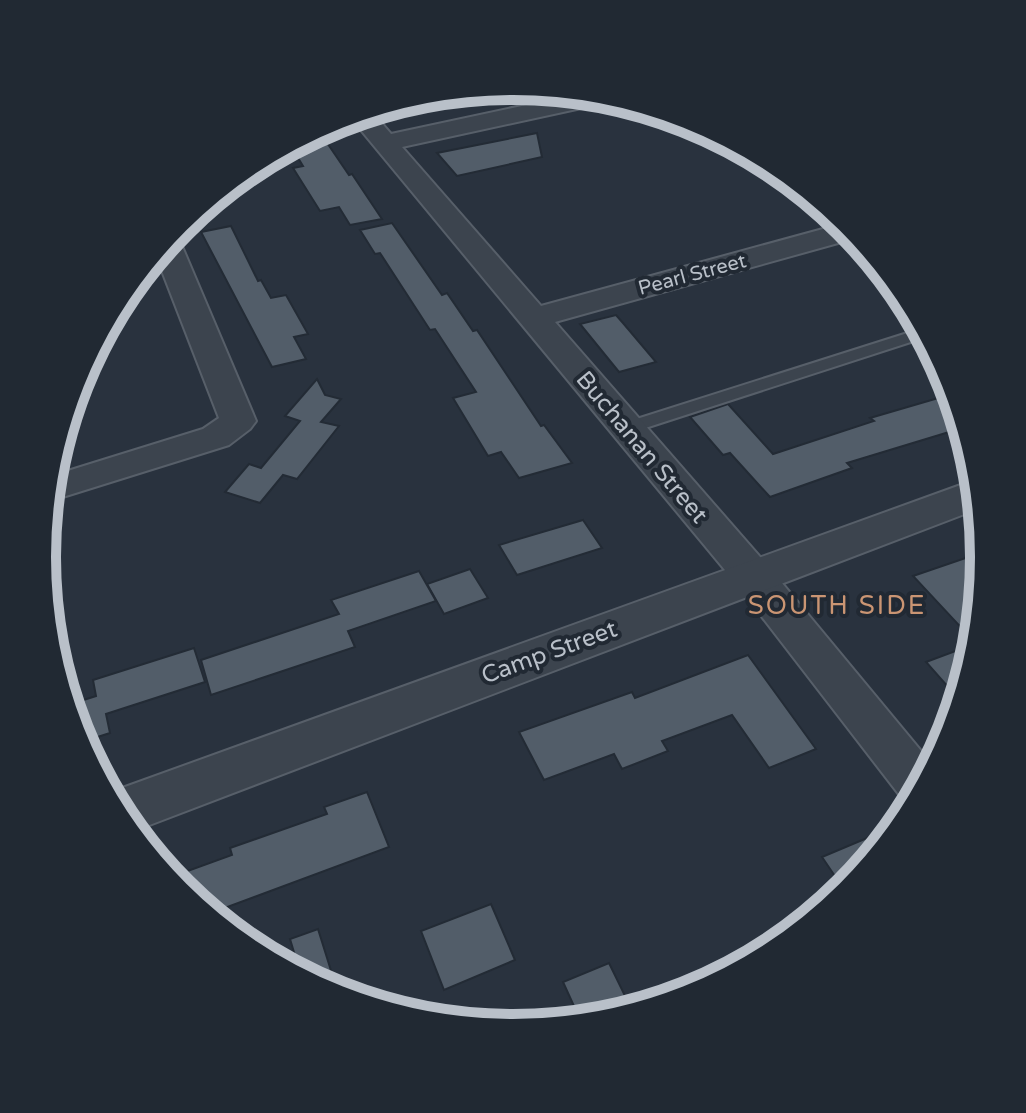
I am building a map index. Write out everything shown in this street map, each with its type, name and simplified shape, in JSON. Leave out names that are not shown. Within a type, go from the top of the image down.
[{"type":"street","points":[[372,130],[568,103]]},
{"type":"street","name":"Buchanan Street","points":[[372,130],[753,576],[914,776]]},
{"type":"street","name":"Pearl Street","points":[[533,318],[837,234]]},
{"type":"street","points":[[62,486],[216,437],[238,421],[165,260]]},
{"type":"street","name":"Camp Street","points":[[132,808],[966,497]]},
{"type":"lane","points":[[627,428],[913,336]]},
{"type":"building","points":[[537,133],[542,157],[457,176],[437,153]]},
{"type":"building","points":[[325,140],[382,219],[350,225],[339,207],[320,211],[293,168],[303,166],[296,155]]},
{"type":"building","points":[[392,223],[442,295],[447,293],[473,331],[477,330],[541,426],[544,425],[572,463],[519,478],[501,452],[488,456],[453,398],[476,392],[435,329],[430,330],[380,253],[375,254],[360,230]]},
{"type":"building","points":[[231,226],[258,281],[261,280],[271,298],[286,295],[308,334],[294,337],[306,359],[272,367],[201,232]]},
{"type":"building","points":[[616,315],[656,362],[619,372],[580,324]]},
{"type":"building","points":[[317,379],[325,395],[341,399],[321,422],[339,426],[297,479],[283,475],[260,503],[225,492],[249,464],[261,468],[300,421],[285,416]]},
{"type":"building","points":[[941,397],[952,431],[847,463],[852,468],[770,497],[730,453],[723,455],[690,417],[728,404],[773,454],[874,421],[870,418]]},
{"type":"building","points":[[583,520],[602,548],[517,575],[499,545]]},
{"type":"building","points":[[970,556],[964,630],[913,576]]},
{"type":"building","points":[[470,569],[488,598],[444,614],[427,584]]},
{"type":"building","points":[[419,571],[436,601],[348,631],[355,647],[211,695],[201,660],[339,614],[331,600]]},
{"type":"building","points":[[194,648],[205,682],[106,714],[110,733],[94,738],[80,701],[96,696],[93,680]]},
{"type":"building","points":[[960,649],[950,689],[926,662]]},
{"type":"building","points":[[748,655],[816,749],[769,768],[732,715],[662,741],[668,751],[622,769],[614,754],[544,780],[519,732],[632,692],[635,698]]},
{"type":"building","points":[[367,792],[389,847],[223,909],[183,873],[232,855],[230,848],[327,814],[324,807]]},
{"type":"building","points":[[877,834],[837,879],[822,857]]},
{"type":"building","points":[[491,904],[515,960],[444,990],[421,931]]},
{"type":"building","points":[[318,929],[333,977],[296,958],[290,939]]},
{"type":"building","points":[[609,963],[627,999],[576,1010],[563,982]]},
{"type":"district","name":"SOUTH SIDE","points":[[837,605]]}]
